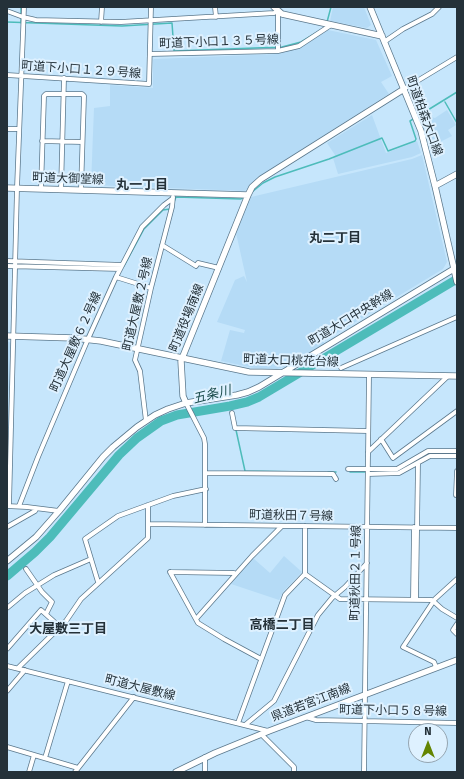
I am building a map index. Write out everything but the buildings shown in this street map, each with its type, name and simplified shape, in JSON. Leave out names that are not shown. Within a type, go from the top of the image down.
[{"type":"street","points":[[24,7],[15,264],[10,336],[8,506],[59,511]]},
{"type":"street","points":[[101,22],[102,7]]},
{"type":"street","name":"町道下小口１２９号線","points":[[7,75],[149,84],[151,7]]},
{"type":"street","points":[[215,7],[216,17]]},
{"type":"street","name":"町道柏森大口線","points":[[370,7],[421,131],[456,270],[457,282]]},
{"type":"street","points":[[276,9],[287,15],[383,39],[432,14],[439,7]]},
{"type":"street","points":[[7,11],[36,20],[121,22],[274,13],[276,9]]},
{"type":"street","points":[[276,9],[278,51]]},
{"type":"street","name":"町道下小口１３５号線","points":[[150,54],[278,51],[299,46],[331,25]]},
{"type":"street","points":[[404,89],[457,57]]},
{"type":"street","points":[[61,190],[64,78]]},
{"type":"street","name":"町道役場南線","points":[[186,403],[181,364],[182,358],[252,187],[261,179],[404,89]]},
{"type":"street","points":[[41,189],[44,96],[46,94],[82,94],[84,96],[81,190]]},
{"type":"street","points":[[7,129],[19,129]]},
{"type":"street","points":[[42,141],[82,142]]},
{"type":"street","points":[[435,186],[457,174]]},
{"type":"street","name":"町道大御堂線","points":[[7,188],[81,190],[173,196],[248,196]]},
{"type":"street","name":"町道大屋敷２号線","points":[[146,421],[140,371],[136,362],[151,288],[173,196]]},
{"type":"street","name":"町道大屋敷６２号線","points":[[19,506],[38,457],[116,277],[142,227],[173,196]]},
{"type":"street","points":[[162,244],[196,266],[198,263],[219,268]]},
{"type":"street","points":[[7,261],[15,264]]},
{"type":"street","points":[[7,266],[15,264],[121,267]]},
{"type":"street","name":"町道大口中央幹線","points":[[186,403],[248,392],[285,373],[456,270]]},
{"type":"street","points":[[116,277],[151,288]]},
{"type":"street","points":[[341,368],[457,317]]},
{"type":"street","name":"町道大口桃花台線","points":[[10,336],[88,339],[138,348],[249,372],[457,376]]},
{"type":"street","name":"町道秋田２１号線","points":[[364,772],[369,375]]},
{"type":"street","points":[[368,452],[448,376]]},
{"type":"street","points":[[7,561],[36,536],[59,511],[103,457],[125,437],[146,421],[168,409],[186,403],[206,444],[205,525]]},
{"type":"street","points":[[381,439],[393,458],[457,411]]},
{"type":"street","points":[[232,413],[235,428],[368,431]]},
{"type":"street","points":[[368,472],[397,469],[428,451],[457,451]]},
{"type":"street","points":[[348,469],[368,472],[399,473],[430,456],[457,456]]},
{"type":"street","points":[[414,599],[418,463]]},
{"type":"street","points":[[456,495],[457,471]]},
{"type":"street","points":[[206,473],[332,474],[336,479]]},
{"type":"street","points":[[98,582],[85,540],[118,516],[174,496],[206,489]]},
{"type":"street","points":[[18,668],[60,627],[81,599],[98,582],[148,538],[148,505]]},
{"type":"street","points":[[7,527],[36,509]]},
{"type":"street","name":"町道秋田７号線","points":[[148,524],[457,528]]},
{"type":"street","points":[[196,619],[235,575],[282,526]]},
{"type":"street","points":[[238,723],[285,595],[305,574],[305,526]]},
{"type":"street","points":[[7,608],[25,593],[54,575],[91,559]]},
{"type":"street","points":[[245,725],[274,701],[318,615],[366,563]]},
{"type":"street","points":[[26,569],[52,602],[46,614]]},
{"type":"street","points":[[235,575],[234,573],[170,572],[198,623],[213,633],[262,658]]},
{"type":"street","points":[[305,574],[340,599],[414,599],[434,601],[442,609],[457,618]]},
{"type":"street","points":[[436,667],[434,662],[403,647],[434,601],[457,579]]},
{"type":"street","points":[[7,649],[41,610],[60,627]]},
{"type":"street","points":[[457,624],[453,630],[457,634]]},
{"type":"street","name":"県道若宮江南線","points":[[176,772],[205,757],[261,734],[457,660]]},
{"type":"street","name":"町道大屋敷線","points":[[7,666],[269,731]]},
{"type":"street","points":[[7,691],[25,670]]},
{"type":"street","points":[[45,758],[68,681]]},
{"type":"street","points":[[7,747],[45,758],[76,770],[134,697]]},
{"type":"street","name":"町道下小口５８号線","points":[[306,717],[316,720],[457,722]]},
{"type":"street","points":[[261,734],[294,767],[294,772]]},
{"type":"street","points":[[29,772],[34,755]]},
{"type":"street","points":[[205,757],[205,772]]},
{"type":"shaded area","points":[[333,7],[364,7],[371,25],[367,28],[330,21]]},
{"type":"shaded area","points":[[328,30],[376,40],[392,76],[381,82],[389,94],[260,176],[245,191],[91,185],[94,108],[110,106],[110,85],[153,88],[154,59],[277,54],[302,47]]},
{"type":"shaded area","points":[[447,110],[456,125],[448,130],[452,136],[432,146],[423,119],[428,116],[435,118]]},
{"type":"shaded area","points":[[372,115],[386,153],[417,141],[421,153],[412,157],[338,174],[333,158],[335,155],[327,143]]},
{"type":"shaded area","points":[[422,155],[447,262],[443,269],[324,341],[324,344],[287,366],[277,369],[254,368],[221,361],[230,330],[244,333],[245,330],[217,322],[235,280],[244,276],[247,282],[236,233],[251,197],[412,159]]},
{"type":"shaded area","points":[[7,341],[11,343],[7,504]]},
{"type":"shaded area","points":[[284,556],[302,572],[283,592],[279,600],[231,584],[253,558],[270,573]]},
{"type":"waterway","points":[[21,7],[21,23]]},
{"type":"waterway","points":[[327,22],[331,7]]},
{"type":"waterway","points":[[7,22],[122,26],[172,23],[174,51],[282,47],[301,42],[321,30]]},
{"type":"waterway","points":[[252,192],[263,183],[275,177],[329,159],[382,138],[388,151],[415,141],[416,139],[410,121],[457,92]]},
{"type":"waterway","points":[[445,102],[457,123]]},
{"type":"waterway","points":[[174,202],[176,197],[241,199],[244,197]]},
{"type":"waterway","points":[[122,266],[124,266],[144,229],[163,210],[170,209]]},
{"type":"waterway","points":[[7,264],[62,265]]},
{"type":"waterway","name":"五条川","points":[[7,576],[50,537],[119,455],[137,438],[161,421],[177,415],[230,406],[247,402],[259,397],[457,279]]},
{"type":"waterway","points":[[236,430],[245,471],[306,472]]},
{"type":"waterway","points":[[429,455],[432,453],[457,454]]},
{"type":"waterway","points":[[328,472],[336,472]]},
{"type":"waterway","points":[[350,472],[365,472]]},
{"type":"district","name":"丸一丁目","points":[[142,185]]},
{"type":"district","name":"丸二丁目","points":[[335,238]]},
{"type":"district","name":"高橋二丁目","points":[[282,625]]},
{"type":"district","name":"大屋敷三丁目","points":[[68,629]]}]
